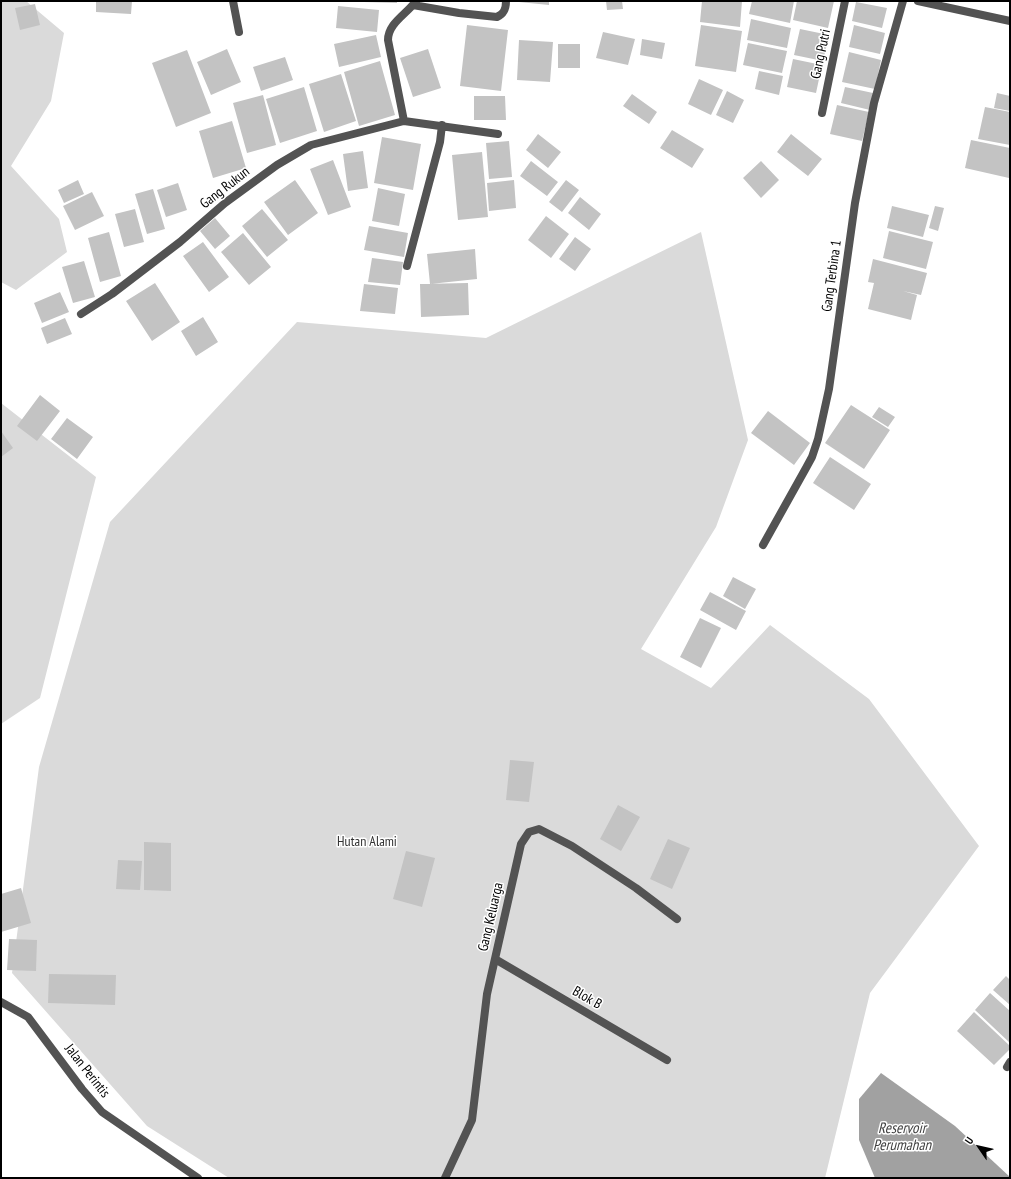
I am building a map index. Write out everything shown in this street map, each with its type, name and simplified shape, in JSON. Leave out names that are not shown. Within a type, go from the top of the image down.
[{"type":"street","points":[[233,1],[239,32]]},
{"type":"street","points":[[404,121],[388,40],[388,34],[391,27],[415,3],[459,13],[497,18],[505,11],[506,1]]},
{"type":"street","name":"Gang Putri","points":[[822,113],[845,1]]},
{"type":"street","name":"Gang Terbina 1","points":[[763,545],[812,457],[818,439],[829,389],[855,203],[874,103],[903,1]]},
{"type":"street","points":[[918,1],[1010,21]]},
{"type":"street","name":"Gang Rukun","points":[[81,314],[112,294],[180,242],[225,203],[277,165],[311,145],[404,121],[498,134]]},
{"type":"street","points":[[407,266],[440,142],[442,126]]},
{"type":"street","name":"Gang Keluarga","points":[[445,1178],[472,1120],[487,994],[521,844],[529,832],[539,829],[572,846],[636,888],[677,919]]},
{"type":"street","name":"Blok B","points":[[495,959],[667,1060]]},
{"type":"street","name":"Jalan Perintis","points":[[1,1002],[28,1018],[82,1089],[102,1112],[198,1178]]},
{"type":"green space","points":[[1,1],[26,1],[64,33],[51,101],[11,166],[59,219],[67,252],[16,290],[1,282]]},
{"type":"green space","name":"Hutan Alami","points":[[701,232],[748,440],[716,527],[641,649],[711,688],[770,625],[869,699],[979,846],[870,993],[825,1178],[229,1178],[147,1126],[12,973],[39,767],[110,522],[297,322],[486,338]]},
{"type":"green space","points":[[1,403],[96,477],[40,698],[1,724]]},
{"type":"water","name":"Reservoir Perumahan","points":[[881,1073],[955,1126],[1010,1178],[875,1178],[859,1140],[859,1099]]},
{"type":"building","points":[[96,1],[132,1],[131,14],[96,12]]},
{"type":"building","points":[[397,1],[397,3],[364,2]]},
{"type":"building","points":[[549,1],[549,5],[519,2]]},
{"type":"building","points":[[606,1],[622,1],[623,9],[607,10]]},
{"type":"building","points":[[702,1],[742,1],[740,27],[700,22]]},
{"type":"building","points":[[752,1],[794,1],[790,23],[749,14]]},
{"type":"building","points":[[797,1],[834,1],[828,28],[793,20]]},
{"type":"building","points":[[856,2],[887,8],[882,28],[852,21]]},
{"type":"building","points":[[35,4],[40,25],[20,30],[15,8]]},
{"type":"building","points":[[338,6],[379,10],[377,32],[336,28]]},
{"type":"building","points":[[751,19],[791,28],[787,48],[747,40]]},
{"type":"building","points":[[467,25],[508,30],[501,91],[460,86]]},
{"type":"building","points":[[701,25],[742,31],[736,72],[695,66]]},
{"type":"building","points":[[854,25],[885,33],[880,54],[849,47]]},
{"type":"building","points":[[800,29],[829,35],[823,61],[794,55]]},
{"type":"building","points":[[603,32],[635,39],[628,65],[596,58]]},
{"type":"building","points":[[376,35],[381,57],[339,67],[334,44]]},
{"type":"building","points":[[642,39],[665,43],[662,59],[640,55]]},
{"type":"building","points":[[519,40],[553,42],[550,82],[517,80]]},
{"type":"building","points":[[748,43],[787,51],[782,73],[743,65]]},
{"type":"building","points":[[558,44],[580,44],[580,68],[558,68]]},
{"type":"building","points":[[227,49],[241,82],[211,95],[197,62]]},
{"type":"building","points":[[428,49],[441,88],[413,97],[400,58]]},
{"type":"building","points":[[187,50],[211,113],[176,127],[152,63]]},
{"type":"building","points":[[849,52],[881,60],[875,89],[842,82]]},
{"type":"building","points":[[285,57],[293,80],[261,91],[253,67]]},
{"type":"building","points":[[793,59],[822,65],[816,93],[787,87]]},
{"type":"building","points":[[380,61],[395,115],[359,126],[344,72]]},
{"type":"building","points":[[759,71],[783,76],[779,95],[755,89]]},
{"type":"building","points":[[341,74],[356,121],[324,132],[309,84]]},
{"type":"building","points":[[699,79],[723,90],[711,115],[688,104]]},
{"type":"building","points":[[304,87],[317,131],[280,143],[266,99]]},
{"type":"building","points":[[845,87],[873,93],[870,110],[841,103]]},
{"type":"building","points":[[727,91],[744,100],[733,123],[716,115]]},
{"type":"building","points":[[997,93],[1010,96],[1010,111],[994,108]]},
{"type":"building","points":[[632,94],[657,112],[649,124],[623,106]]},
{"type":"building","points":[[263,95],[276,145],[247,153],[233,103]]},
{"type":"building","points":[[474,96],[505,96],[506,120],[474,120]]},
{"type":"building","points":[[837,105],[869,112],[862,141],[830,134]]},
{"type":"building","points":[[985,107],[1010,112],[1010,145],[978,139]]},
{"type":"building","points":[[232,121],[246,168],[213,178],[199,131]]},
{"type":"building","points":[[672,130],[704,149],[692,168],[660,148]]},
{"type":"building","points":[[538,134],[561,152],[548,168],[526,150]]},
{"type":"building","points":[[791,134],[822,159],[808,176],[777,152]]},
{"type":"building","points":[[382,137],[421,144],[413,190],[374,183]]},
{"type":"building","points":[[971,140],[1010,148],[1009,178],[965,168]]},
{"type":"building","points":[[509,141],[512,177],[489,179],[486,143]]},
{"type":"building","points":[[363,151],[368,188],[348,191],[343,154]]},
{"type":"building","points":[[482,152],[488,217],[458,220],[452,155]]},
{"type":"building","points":[[333,160],[351,207],[328,215],[310,169]]},
{"type":"building","points":[[531,161],[558,182],[547,196],[520,176]]},
{"type":"building","points":[[761,161],[779,180],[761,198],[743,178]]},
{"type":"building","points":[[78,180],[84,194],[64,203],[58,190]]},
{"type":"building","points":[[295,180],[318,213],[288,235],[264,202]]},
{"type":"building","points":[[514,180],[516,208],[489,211],[487,183]]},
{"type":"building","points":[[566,180],[579,190],[562,212],[549,202]]},
{"type":"building","points":[[178,183],[187,210],[166,217],[157,190]]},
{"type":"building","points":[[378,188],[405,194],[399,226],[372,221]]},
{"type":"building","points":[[153,189],[165,229],[147,234],[135,194]]},
{"type":"building","points":[[92,192],[104,216],[75,230],[63,206]]},
{"type":"building","points":[[580,197],[601,214],[589,230],[568,213]]},
{"type":"building","points":[[892,206],[929,215],[923,237],[887,228]]},
{"type":"building","points":[[935,206],[944,208],[938,231],[929,228]]},
{"type":"building","points":[[135,209],[144,242],[124,247],[115,214]]},
{"type":"building","points":[[262,209],[288,240],[267,257],[242,226]]},
{"type":"building","points":[[546,216],[569,234],[551,258],[528,240]]},
{"type":"building","points":[[215,218],[230,236],[215,249],[200,231]]},
{"type":"building","points":[[369,226],[408,233],[404,257],[364,250]]},
{"type":"building","points":[[889,231],[933,242],[926,269],[883,258]]},
{"type":"building","points":[[109,232],[121,276],[100,282],[88,238]]},
{"type":"building","points":[[243,233],[271,267],[249,285],[221,252]]},
{"type":"building","points":[[575,237],[591,249],[575,271],[559,259]]},
{"type":"building","points":[[203,242],[229,277],[209,292],[183,256]]},
{"type":"building","points":[[475,249],[477,279],[430,284],[427,254]]},
{"type":"building","points":[[372,258],[403,262],[400,285],[368,282]]},
{"type":"building","points":[[873,259],[927,273],[921,295],[903,291],[917,295],[911,320],[868,309],[874,283],[868,282]]},
{"type":"building","points":[[84,261],[95,297],[73,303],[62,267]]},
{"type":"building","points":[[155,283],[180,322],[152,341],[126,301]]},
{"type":"building","points":[[468,283],[469,315],[421,317],[420,284]]},
{"type":"building","points":[[364,284],[398,288],[395,314],[360,311]]},
{"type":"building","points":[[60,292],[69,312],[42,323],[34,303]]},
{"type":"building","points":[[203,317],[218,342],[196,356],[181,331]]},
{"type":"building","points":[[65,318],[72,334],[47,344],[41,328]]},
{"type":"building","points":[[40,395],[60,411],[37,441],[17,426]]},
{"type":"building","points":[[851,405],[890,430],[864,469],[825,443]]},
{"type":"building","points":[[879,407],[895,417],[888,427],[872,417]]},
{"type":"building","points":[[768,411],[810,443],[794,465],[751,433]]},
{"type":"building","points":[[67,418],[93,437],[77,459],[51,439]]},
{"type":"building","points":[[1,431],[13,448],[1,457]]},
{"type":"building","points":[[830,457],[871,484],[854,510],[813,483]]},
{"type":"building","points":[[733,577],[756,589],[745,609],[723,596]]},
{"type":"building","points":[[710,592],[746,611],[736,630],[700,610]]},
{"type":"building","points":[[700,618],[721,628],[701,668],[680,657]]},
{"type":"building","points":[[510,760],[534,762],[529,802],[506,800]]},
{"type":"building","points":[[618,805],[640,817],[621,851],[600,839]]},
{"type":"building","points":[[668,839],[690,848],[672,889],[650,879]]},
{"type":"building","points":[[144,842],[171,843],[171,891],[144,890]]},
{"type":"building","points":[[406,851],[435,858],[422,907],[393,899]]},
{"type":"building","points":[[118,860],[142,861],[140,890],[116,889]]},
{"type":"building","points":[[21,888],[31,923],[1,932],[1,894]]},
{"type":"building","points":[[9,939],[37,940],[36,971],[7,970]]},
{"type":"building","points":[[49,974],[116,975],[115,1005],[48,1003]]},
{"type":"building","points":[[1006,976],[1010,980],[1010,1005],[993,990]]},
{"type":"building","points":[[990,993],[1010,1011],[1010,1043],[975,1010]]},
{"type":"building","points":[[974,1012],[1010,1046],[1010,1049],[994,1065],[957,1031]]}]
